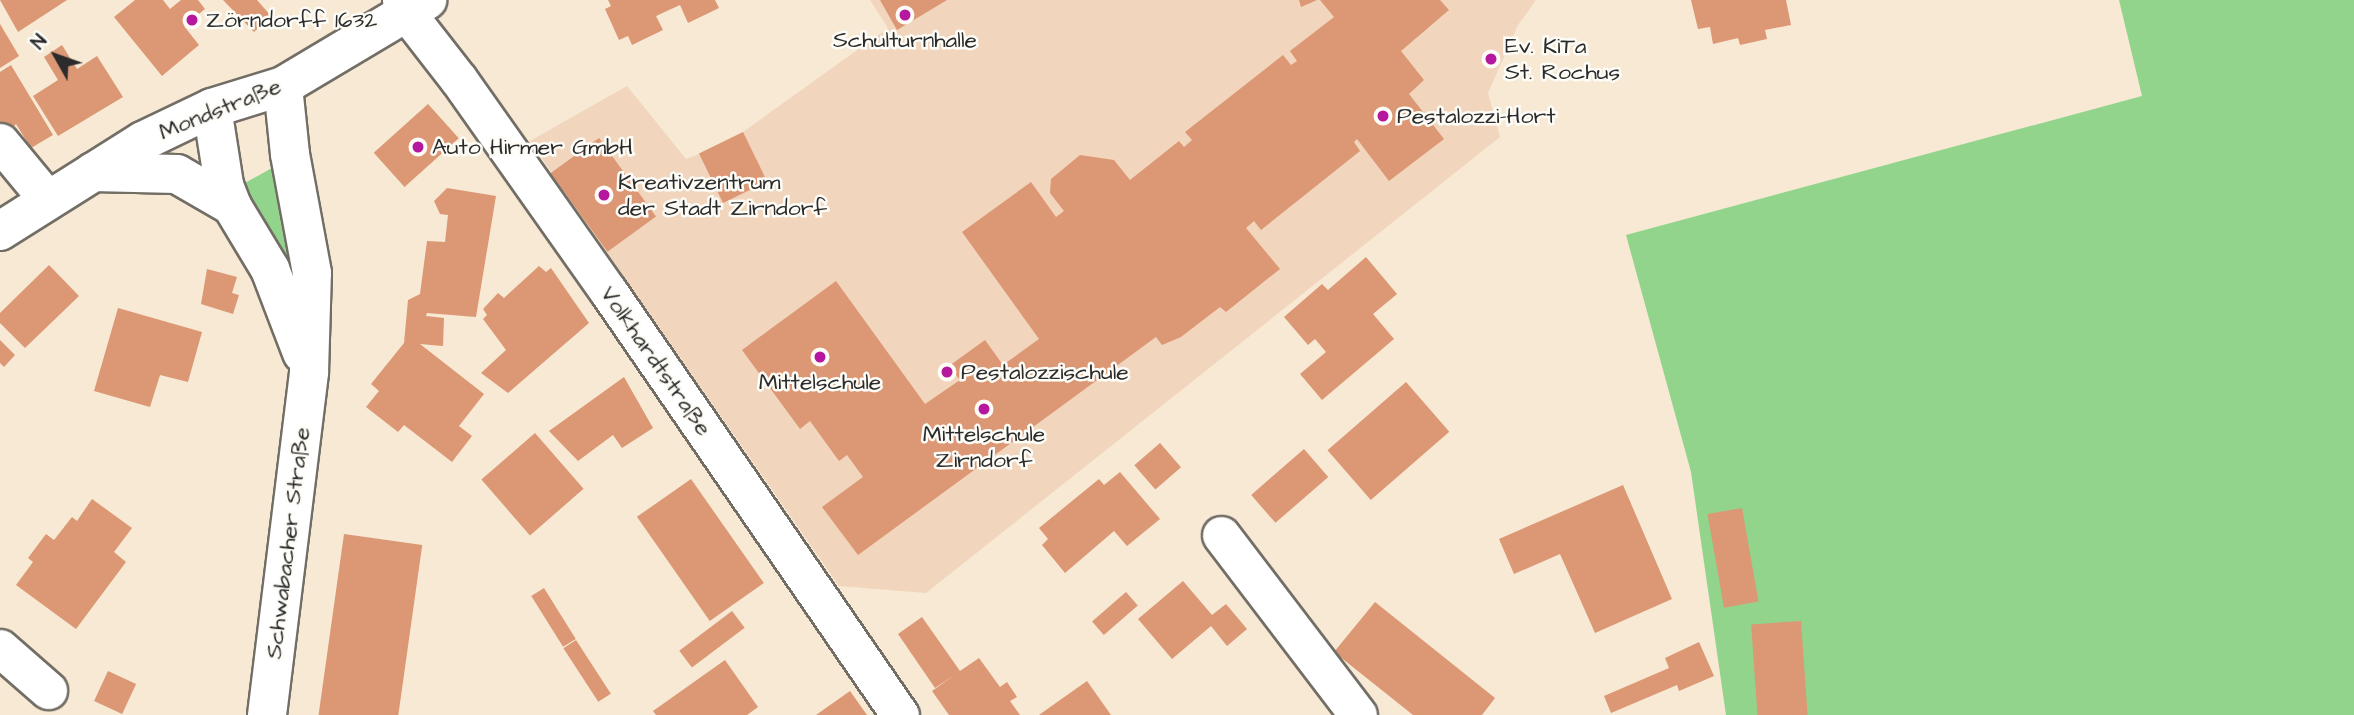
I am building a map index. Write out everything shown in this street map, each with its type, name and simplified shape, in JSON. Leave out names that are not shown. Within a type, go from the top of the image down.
[{"type":"street","name":"Mondstraße","points":[[0,231],[143,141],[212,108],[284,86],[411,4]]},
{"type":"street","name":"Volkhardtstraße","points":[[411,4],[458,80],[600,280],[900,715]]},
{"type":"street","name":"Schwabacher Straße","points":[[267,715],[309,372],[312,273],[290,154],[284,86]]},
{"type":"street","name":"Schwabacher Straße","points":[[212,108],[224,186],[232,206],[270,269],[309,372]]},
{"type":"street","points":[[0,142],[48,200]]},
{"type":"street","points":[[93,172],[177,174],[232,206]]},
{"type":"street","points":[[1222,535],[1358,715]]},
{"type":"street","points":[[0,648],[48,690]]},
{"type":"shaded area","name":"Pestalozzischule","points":[[870,0],[1536,0],[1518,25],[1488,93],[1500,137],[926,593],[839,586],[530,141],[627,86],[686,159],[699,154],[743,132],[888,28]]},
{"type":"green space","points":[[2119,0],[2354,0],[2354,715],[1726,715],[1691,472],[1626,235],[2142,96]]},
{"type":"green space","points":[[272,168],[297,262],[295,270],[285,264],[243,184]]},
{"type":"building","points":[[0,0],[67,0],[18,32]]},
{"type":"building","points":[[135,0],[163,0],[170,9],[181,0],[198,0],[205,9],[184,26],[199,45],[162,76],[114,17]]},
{"type":"building","points":[[223,0],[257,0],[271,16],[254,32]]},
{"type":"building","points":[[608,0],[715,0],[719,8],[688,23],[680,5],[656,16],[663,30],[632,45],[628,36],[619,40],[605,9],[611,6]]},
{"type":"building","name":"Schulturnhalle","points":[[880,0],[947,0],[897,30]]},
{"type":"building","points":[[1299,0],[1317,0],[1301,7]]},
{"type":"building","name":"Mittelschule","points":[[1320,0],[1440,0],[1449,10],[1401,51],[1424,80],[1409,94],[1444,139],[1389,181],[1357,139],[1354,142],[1360,151],[1261,230],[1254,221],[1246,228],[1280,269],[1226,312],[1220,307],[1181,337],[1162,345],[1156,337],[858,555],[822,507],[863,477],[847,455],[839,461],[810,421],[800,429],[742,350],[836,281],[925,404],[960,380],[949,366],[985,340],[1003,365],[1039,339],[962,232],[1031,182],[1056,217],[1064,211],[1050,193],[1051,179],[1080,155],[1114,160],[1130,180],[1179,141],[1184,147],[1192,140],[1185,132],[1283,55],[1291,65],[1297,61],[1290,51],[1334,17]]},
{"type":"building","points":[[1691,0],[1786,0],[1791,25],[1765,30],[1767,39],[1740,45],[1738,38],[1713,44],[1710,27],[1698,29]]},
{"type":"building","points":[[0,24],[19,56],[0,68]]},
{"type":"building","points":[[62,45],[77,69],[97,56],[123,97],[58,136],[33,96],[58,80],[44,57]]},
{"type":"building","points":[[11,65],[53,135],[31,148],[16,124],[5,135],[0,126],[0,72]]},
{"type":"building","name":"Auto Hirmer GmbH","points":[[428,104],[459,138],[405,187],[374,153]]},
{"type":"building","points":[[743,132],[767,181],[723,203],[699,153]]},
{"type":"building","name":"Kreativzentrum der Stadt Zirndorf","points":[[599,138],[656,216],[607,252],[550,173]]},
{"type":"building","points":[[447,188],[496,196],[476,317],[427,313],[426,316],[444,318],[443,346],[420,344],[484,394],[459,426],[472,436],[452,462],[404,425],[398,432],[366,407],[379,391],[371,384],[404,343],[408,300],[420,294],[427,241],[445,242],[448,215],[440,214],[434,201]]},
{"type":"building","points":[[1366,257],[1397,294],[1373,314],[1394,339],[1322,400],[1300,374],[1326,352],[1315,339],[1308,345],[1284,317],[1322,284],[1328,290]]},
{"type":"building","points":[[49,265],[79,296],[25,348],[0,323],[0,313]]},
{"type":"building","points":[[539,266],[546,272],[551,268],[589,323],[508,393],[481,373],[506,350],[483,319],[487,315],[483,309],[498,293],[504,298]]},
{"type":"building","points":[[207,269],[237,277],[232,293],[239,295],[233,314],[201,304]]},
{"type":"building","points":[[118,308],[202,332],[188,382],[160,375],[150,407],[94,391]]},
{"type":"building","points":[[0,340],[15,355],[4,367],[0,363]]},
{"type":"building","points":[[624,377],[653,428],[622,448],[613,435],[578,461],[549,431]]},
{"type":"building","points":[[1406,382],[1449,432],[1371,500],[1328,450]]},
{"type":"building","points":[[535,433],[584,489],[530,535],[481,480]]},
{"type":"building","points":[[1160,443],[1181,467],[1155,489],[1134,465]]},
{"type":"building","points":[[1304,449],[1328,477],[1275,523],[1251,495]]},
{"type":"building","points":[[1120,472],[1160,519],[1127,546],[1114,531],[1065,573],[1042,545],[1048,539],[1039,528],[1099,479],[1104,485]]},
{"type":"building","points":[[691,479],[764,583],[710,621],[637,517]]},
{"type":"building","points":[[1623,485],[1672,599],[1595,633],[1560,554],[1514,574],[1499,539]]},
{"type":"building","points":[[92,499],[132,528],[114,552],[126,562],[76,629],[16,585],[33,562],[28,558],[46,534],[54,540],[72,517],[77,521]]},
{"type":"building","points":[[1742,508],[1758,602],[1724,608],[1708,514]]},
{"type":"building","points":[[344,534],[422,545],[398,715],[319,715]]},
{"type":"building","points":[[1183,581],[1212,615],[1226,604],[1247,629],[1227,646],[1211,626],[1172,659],[1138,619]]},
{"type":"building","points":[[544,588],[576,639],[563,647],[531,596]]},
{"type":"building","points":[[1126,592],[1138,606],[1104,635],[1092,622]]},
{"type":"building","points":[[1375,602],[1495,698],[1482,715],[1413,715],[1334,652]]},
{"type":"building","points":[[732,611],[745,628],[692,667],[679,651]]},
{"type":"building","points":[[922,617],[960,671],[979,658],[1000,687],[1007,682],[1017,697],[1010,701],[1020,715],[949,715],[932,691],[956,674],[935,688],[898,634]]},
{"type":"building","points":[[1801,621],[1808,715],[1757,715],[1751,624]]},
{"type":"building","points":[[576,640],[611,694],[598,702],[563,648]]},
{"type":"building","points":[[1699,642],[1714,676],[1679,691],[1677,685],[1611,713],[1604,696],[1669,668],[1665,658]]},
{"type":"building","points":[[725,660],[758,707],[747,715],[656,715],[653,711]]},
{"type":"building","points":[[108,671],[136,684],[122,714],[94,701]]},
{"type":"building","points":[[1087,681],[1111,715],[1039,715],[1053,705]]},
{"type":"building","points":[[850,691],[867,715],[816,715]]},
{"type":"place","name":"Schulturnhalle","points":[[905,15]]},
{"type":"place","name":"Zörndorff 1632","points":[[192,20]]},
{"type":"place","name":"Ev. KiTa St. Rochus","points":[[1491,59]]},
{"type":"place","name":"Pestalozzi-Hort","points":[[1383,116]]},
{"type":"place","name":"Auto Hirmer GmbH","points":[[418,147]]},
{"type":"place","name":"Kreativzentrum der Stadt Zirndorf","points":[[604,195]]},
{"type":"place","name":"Mittelschule","points":[[820,357]]},
{"type":"place","name":"Pestalozzischule","points":[[947,372]]},
{"type":"place","name":"Mittelschule Zirndorf","points":[[984,409]]}]
